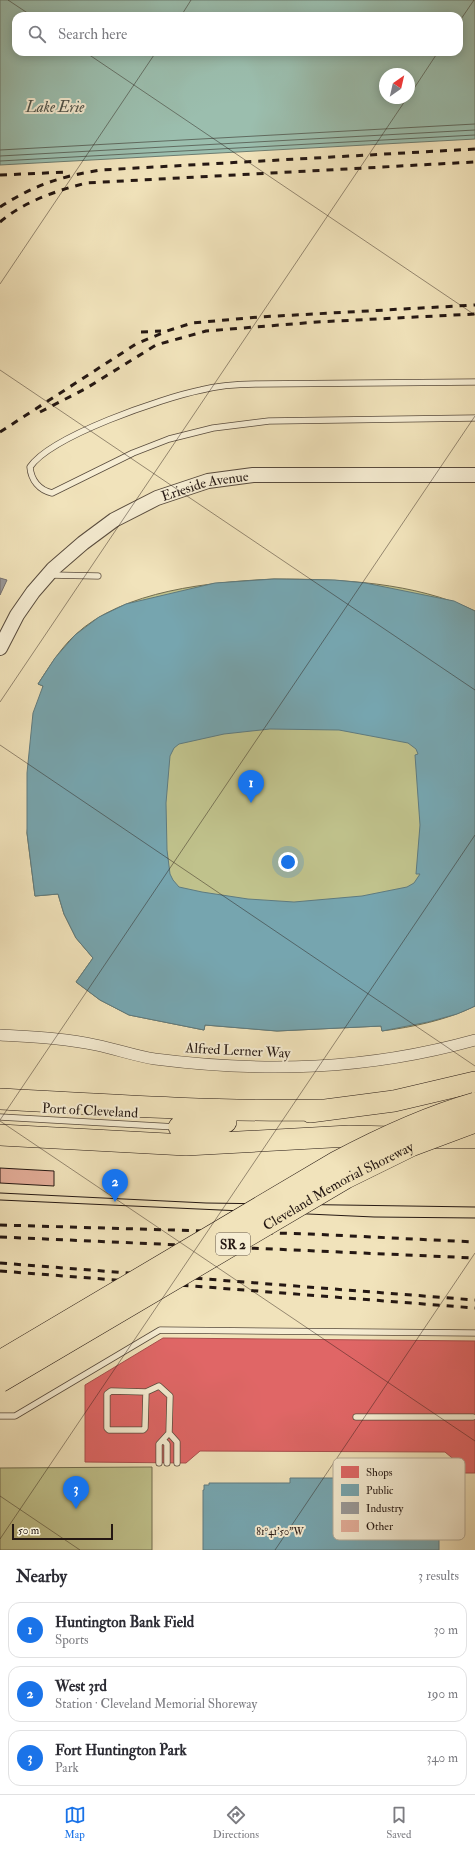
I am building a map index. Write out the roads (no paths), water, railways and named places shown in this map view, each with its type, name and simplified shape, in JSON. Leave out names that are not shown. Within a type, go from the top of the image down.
[{"type":"highway","points":[[179,1127],[256,1120],[394,1101],[475,1082]]},
{"type":"highway","points":[[0,1099],[255,1112],[324,1110]]},
{"type":"highway","name":"Cleveland Memorial Shoreway","points":[[0,1361],[336,1162],[403,1129],[475,1103]]},
{"type":"highway","name":"Cleveland Memorial Shoreway","points":[[0,1382],[346,1178],[410,1146],[475,1122]]},
{"type":"highway","points":[[179,1127],[224,1130],[297,1131],[349,1136]]},
{"type":"highway","points":[[0,1136],[186,1145],[349,1136],[475,1138]]},
{"type":"street","name":"Erieside Avenue","points":[[0,648],[17,616],[33,592],[48,575],[83,543],[114,520],[157,498],[208,481],[253,475],[475,475]]},
{"type":"street","name":"Alfred Lerner Way","points":[[0,1035],[60,1039],[96,1045],[152,1059],[220,1066],[306,1068],[414,1055],[475,1040]]},
{"type":"lane","points":[[475,382],[237,384],[201,390],[114,418],[61,442],[35,460],[30,467],[31,477],[44,491],[52,493],[133,453],[169,438],[213,428],[269,421],[475,418]]},
{"type":"lane","points":[[48,575],[98,576]]},
{"type":"lane","name":"Port of Cleveland","points":[[0,1117],[179,1127]]},
{"type":"lane","points":[[0,1416],[15,1416],[160,1330],[475,1333]]},
{"type":"lane","points":[[146,1392],[146,1428],[143,1430],[109,1430],[107,1428],[107,1394],[112,1391],[146,1392],[159,1386],[170,1396],[169,1433],[159,1444],[159,1463]]},
{"type":"lane","points":[[356,1417],[473,1417]]},
{"type":"lane","points":[[169,1433],[177,1442],[176,1463]]},
{"type":"lane","points":[[163,1440],[168,1444],[167,1463]]},
{"type":"water","name":"Lake Erie","points":[[0,0],[475,0],[475,139],[0,165]]},
{"type":"tram line","points":[[0,1193],[206,1203],[475,1207]]},
{"type":"tram line","points":[[0,1200],[374,1217],[475,1218]]},
{"type":"railway","points":[[0,207],[13,199],[49,182],[101,170],[475,149]]},
{"type":"railway","points":[[0,222],[20,208],[41,198],[86,183],[475,162]]},
{"type":"railway","points":[[0,175],[68,172]]},
{"type":"railway","points":[[0,432],[136,344],[167,331],[192,323],[259,317],[475,305]]},
{"type":"railway","points":[[40,412],[85,389],[156,345],[206,331],[317,322],[475,314]]},
{"type":"railway","points":[[141,332],[161,331]]},
{"type":"railway","points":[[0,1225],[310,1234],[475,1242]]},
{"type":"railway","points":[[0,1237],[475,1258]]},
{"type":"railway","points":[[0,1263],[475,1300]]},
{"type":"railway","points":[[0,1271],[475,1308]]},
{"type":"place","name":"Huntington Bank Field","points":[[251,803]]},
{"type":"place","name":"West 3rd","points":[[115,1202]]},
{"type":"place","name":"Fort Huntington Park","points":[[76,1509]]}]
